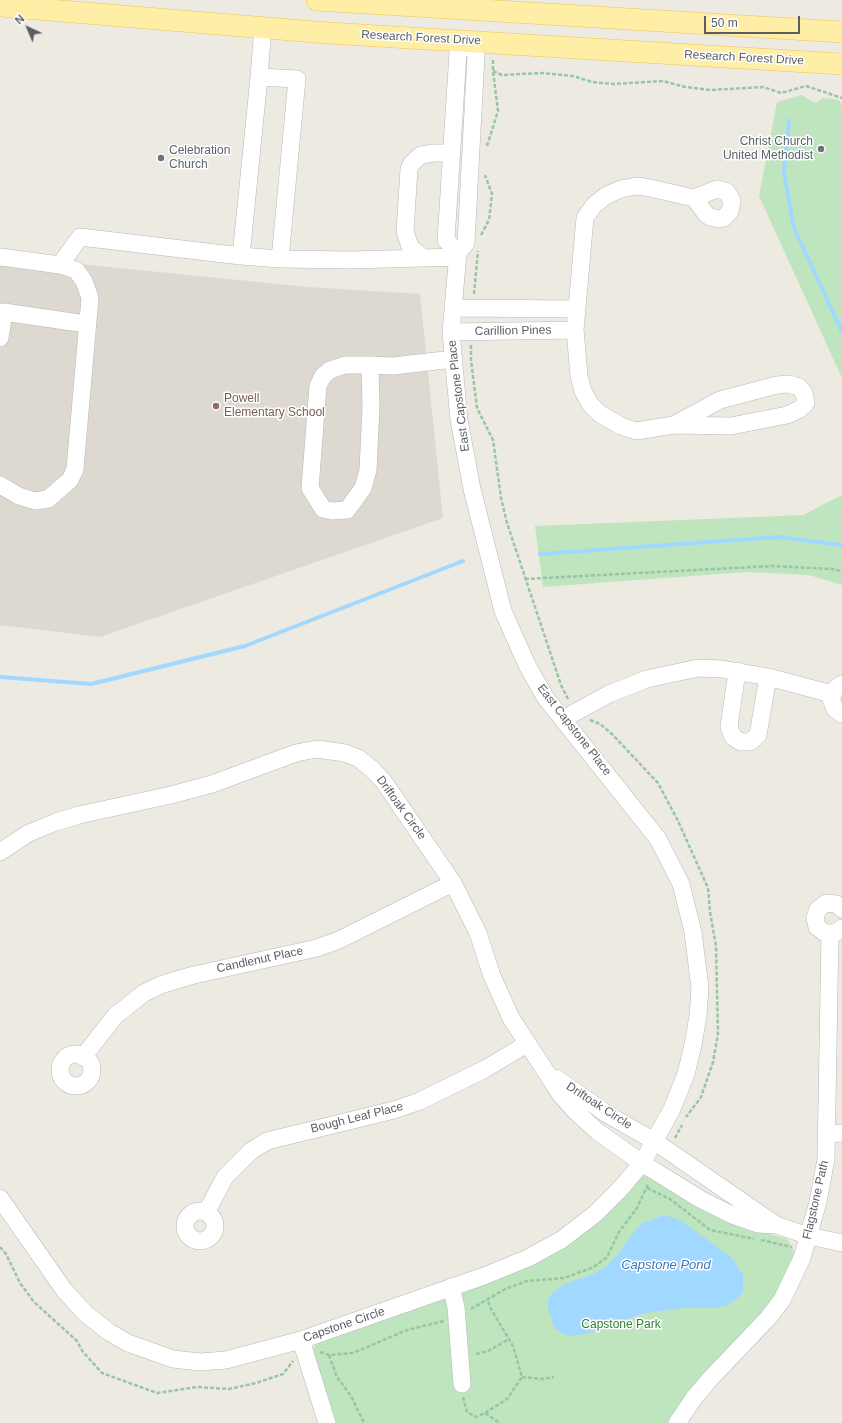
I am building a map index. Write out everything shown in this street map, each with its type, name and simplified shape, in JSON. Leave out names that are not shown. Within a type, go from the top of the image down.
[{"type":"main road","points":[[317,0],[842,32]]},
{"type":"main road","name":"Research Forest Drive","points":[[0,6],[263,27],[495,43],[842,64]]},
{"type":"main road","points":[[469,41],[470,9]]},
{"type":"street","points":[[241,256],[263,27]]},
{"type":"street","points":[[458,255],[446,240],[458,53],[469,41]]},
{"type":"street","name":"East Capstone Place","points":[[469,41],[476,55],[466,243],[458,255],[451,332],[459,420],[472,489],[503,611],[527,665],[545,697],[570,716],[658,839],[681,884],[693,932],[700,988],[698,1016],[686,1074],[675,1102],[661,1146]]},
{"type":"street","points":[[259,77],[297,79],[280,258]]},
{"type":"street","points":[[423,258],[410,247],[405,231],[409,169],[412,163],[421,156],[434,153],[451,153]]},
{"type":"street","points":[[674,425],[720,400],[757,390],[789,384],[799,387],[804,392],[806,403],[800,409],[787,415],[731,426],[674,425],[636,431],[621,426],[600,414],[590,404],[583,391],[579,376],[575,330],[585,218],[594,205],[607,195],[621,189],[637,186],[694,198]]},
{"type":"street","points":[[60,265],[80,237],[241,256],[280,258],[351,260],[423,258],[458,255]]},
{"type":"street","points":[[0,257],[60,265],[76,270],[84,281],[90,298],[86,324],[75,469],[70,480],[48,500],[35,501],[20,496],[0,485]]},
{"type":"street","name":"Carillion Pines","points":[[453,308],[577,309]]},
{"type":"street","points":[[0,338],[4,312],[86,324]]},
{"type":"street","name":"Carillion Pines","points":[[451,332],[575,330]]},
{"type":"street","points":[[370,365],[371,407],[368,470],[363,488],[347,510],[332,511],[323,509],[310,488],[318,386],[323,376],[330,370],[345,365],[370,365],[393,366],[454,360]]},
{"type":"street","points":[[570,716],[609,694],[646,679],[698,668],[737,671],[837,689],[832,704],[835,709],[842,714]]},
{"type":"street","points":[[737,671],[729,727],[733,737],[741,742],[750,742],[758,735],[768,677]]},
{"type":"street","name":"Driftoak Circle","points":[[0,852],[29,833],[56,822],[79,815],[171,795],[212,784],[296,753],[318,748],[345,753],[358,758],[372,769],[384,782],[419,830],[453,883],[478,933],[501,998],[526,1044],[574,1110],[598,1132],[648,1167],[700,1200],[732,1215],[758,1224],[776,1225]]},
{"type":"street","name":"Candlenut Place","points":[[83,1056],[115,1016],[144,993],[163,984],[194,975],[309,950],[339,940],[453,883]]},
{"type":"street","name":"Flagstone Path","points":[[677,1423],[698,1393],[753,1335],[782,1300],[802,1258],[809,1236],[834,1133],[836,931],[821,931],[815,922],[816,913],[822,905],[826,903],[836,904],[842,909]]},
{"type":"street","name":"Bough Leaf Place","points":[[207,1211],[225,1177],[251,1150],[267,1141],[394,1110],[420,1101],[485,1069],[526,1044]]},
{"type":"street","name":"Driftoak Circle","points":[[545,1070],[607,1114],[661,1146],[776,1225]]},
{"type":"street","name":"Capstone Circle","points":[[0,1198],[64,1290],[86,1314],[128,1343],[151,1352],[173,1359],[200,1362],[226,1360],[304,1347],[451,1287],[521,1261],[562,1240],[648,1167],[661,1146]]},
{"type":"street","points":[[776,1225],[809,1236],[842,1243]]},
{"type":"street","points":[[451,1287],[457,1316],[462,1384]]},
{"type":"street","points":[[304,1347],[328,1423]]},
{"type":"path","points":[[485,152],[498,111],[493,71],[495,43]]},
{"type":"path","points":[[493,71],[502,75],[542,73],[573,76],[592,82],[614,84],[663,81],[685,87],[710,90],[763,87],[781,93],[806,86],[842,98]]},
{"type":"path","points":[[479,239],[489,220],[492,194],[486,181],[484,170]]},
{"type":"path","points":[[473,308],[478,246]]},
{"type":"path","points":[[472,332],[471,360],[477,408],[493,440],[501,498],[507,523],[525,579],[555,660],[562,685],[570,703],[570,716],[588,719],[600,724],[612,734],[658,784],[678,821],[708,888],[710,912],[716,946],[718,1034],[713,1062],[701,1097],[661,1146]]},
{"type":"path","points":[[525,579],[772,566],[832,569],[842,571]]},
{"type":"path","points":[[0,1247],[6,1254],[20,1283],[34,1302],[68,1332],[102,1373],[157,1393],[197,1387],[228,1389],[256,1383],[283,1374],[304,1347],[329,1355],[353,1353],[407,1330],[446,1321],[505,1290],[527,1281],[564,1278],[584,1272],[607,1257],[619,1232],[637,1208],[648,1167]]},
{"type":"path","points":[[487,1299],[491,1309],[509,1339],[522,1377]]},
{"type":"path","points":[[476,1354],[488,1351],[509,1339]]},
{"type":"path","points":[[329,1355],[337,1377],[351,1396],[364,1423]]},
{"type":"path","points":[[522,1377],[532,1379],[554,1377]]},
{"type":"path","points":[[462,1384],[463,1402],[467,1412],[476,1417],[485,1414],[507,1399],[522,1377]]},
{"type":"path","points":[[485,1414],[500,1423]]},
{"type":"shaded area","name":"Powell Elementary School","points":[[0,256],[308,287],[420,294],[443,518],[100,637],[0,625]]},
{"type":"green space","points":[[802,95],[815,103],[823,98],[836,99],[840,101],[842,107],[842,378],[759,196],[777,102]]},
{"type":"green space","points":[[842,495],[842,585],[809,575],[747,572],[543,587],[535,526],[803,515]]},
{"type":"green space","name":"Capstone Park","points":[[646,1175],[752,1229],[787,1239],[794,1250],[792,1264],[767,1309],[669,1423],[336,1423],[318,1373],[313,1354],[314,1347],[318,1343],[495,1279],[639,1178]]},
{"type":"water","name":"Capstone Pond","points":[[665,1215],[681,1221],[731,1257],[743,1275],[743,1292],[739,1297],[728,1305],[716,1308],[683,1308],[645,1313],[586,1334],[568,1336],[555,1329],[548,1308],[548,1301],[552,1293],[567,1283],[589,1276],[604,1268],[617,1256],[636,1229],[644,1222]]},
{"type":"waterway","points":[[789,120],[784,172],[794,228],[842,332]]},
{"type":"waterway","points":[[540,554],[779,537],[842,545]]},
{"type":"waterway","points":[[0,677],[91,684],[245,646],[463,561]]},
{"type":"place","name":"Christ Church United Methodist","points":[[821,149]]},
{"type":"place","name":"Celebration Church","points":[[161,158]]},
{"type":"place","name":"Powell Elementary School","points":[[216,406]]}]
